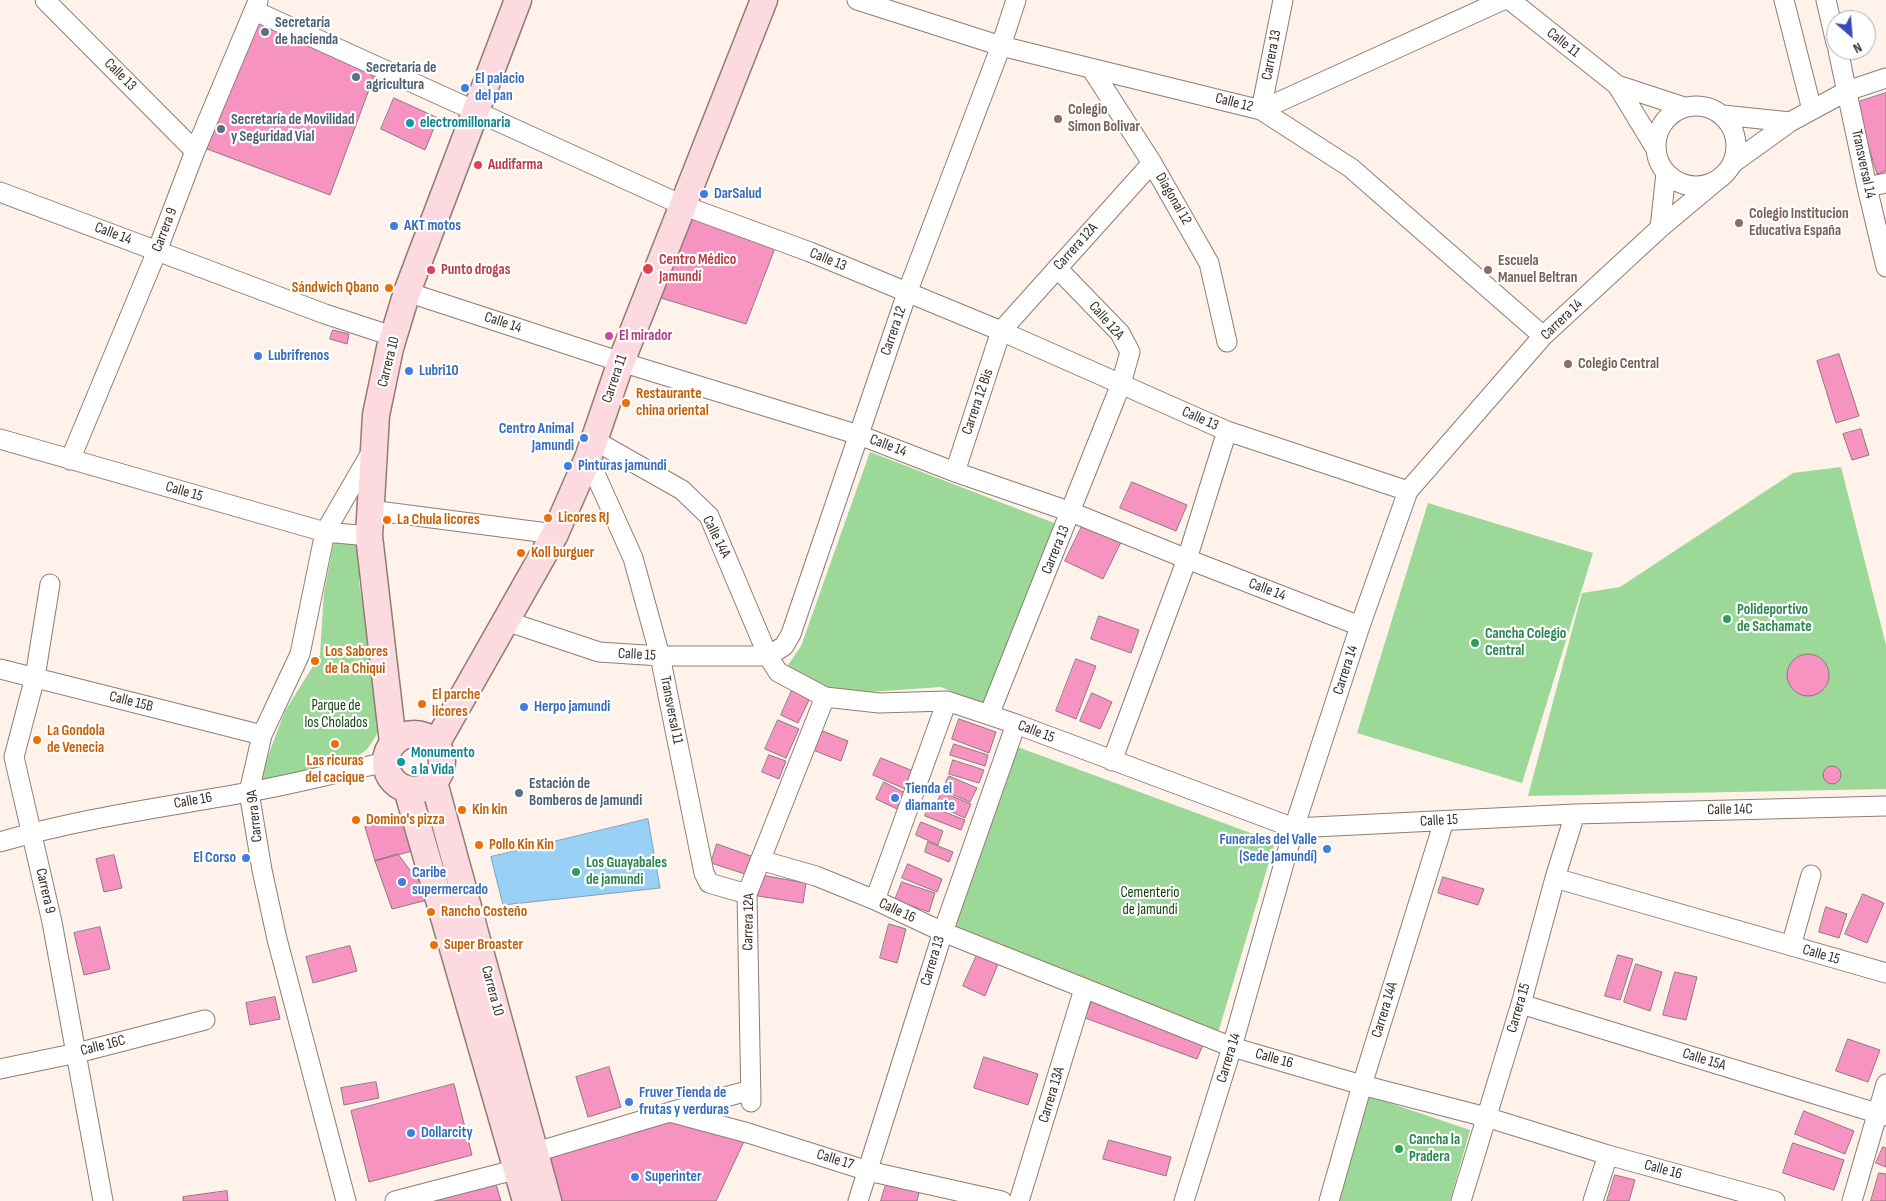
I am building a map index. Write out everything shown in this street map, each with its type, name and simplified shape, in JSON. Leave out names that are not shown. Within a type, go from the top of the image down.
[{"type":"main road","name":"Carrera 10","points":[[390,752],[369,536],[376,415],[390,348],[395,337],[407,292],[518,0]]},
{"type":"main road","name":"Carrera 11","points":[[436,744],[556,534],[591,449],[621,362],[682,205],[764,0]]},
{"type":"main road","points":[[414,734],[426,736],[436,744],[442,756],[441,770],[434,782],[422,789],[408,789],[396,784],[389,774],[390,752],[402,736],[414,734]]},
{"type":"main road","name":"Carrera 10","points":[[434,782],[527,1160],[526,1201]]},
{"type":"main road","name":"Carrera 10","points":[[408,789],[527,1160],[548,1201]]},
{"type":"street","name":"Calle 13","points":[[45,0],[195,151]]},
{"type":"street","name":"Calle 12","points":[[858,0],[1001,46],[1261,110],[1351,168],[1543,336]]},
{"type":"street","name":"Carrera 12","points":[[768,656],[784,646],[790,634],[907,293],[1001,46],[1016,0]]},
{"type":"street","name":"Carrera 13","points":[[1261,110],[1283,0]]},
{"type":"street","points":[[1261,110],[1503,0]]},
{"type":"street","name":"Calle 11","points":[[1510,0],[1617,85],[1656,149]]},
{"type":"street","points":[[1784,0],[1812,110]]},
{"type":"street","name":"Calle 13","points":[[257,6],[476,112],[682,205],[810,252],[1001,331],[1227,431],[1408,491]]},
{"type":"street","name":"Carrera 9","points":[[70,460],[157,250],[195,151],[257,6]]},
{"type":"street","name":"Transversal 14","points":[[1840,60],[1886,267]]},
{"type":"street","name":"Diagonal 12","points":[[1091,68],[1152,163],[1209,263],[1227,342]]},
{"type":"street","points":[[1733,163],[1790,122],[1847,90],[1886,78]]},
{"type":"street","name":"Calle 11","points":[[1617,85],[1684,107]]},
{"type":"street","points":[[1698,105],[1711,108],[1723,115],[1731,125],[1736,137],[1737,150],[1733,163],[1726,174],[1715,182],[1702,186],[1689,186],[1677,181],[1666,173],[1659,162],[1656,149],[1657,135],[1663,123],[1672,113],[1684,107],[1698,105]]},
{"type":"street","points":[[1723,115],[1790,122]]},
{"type":"street","name":"Carrera 12A","points":[[1001,331],[1152,163]]},
{"type":"street","points":[[1660,228],[1666,173]]},
{"type":"street","name":"Carrera 14","points":[[1184,1201],[1232,1047],[1294,828],[1360,626],[1408,491],[1543,336],[1660,228],[1715,182]]},
{"type":"street","points":[[1867,187],[1886,183]]},
{"type":"street","name":"Calle 14","points":[[0,192],[325,314],[395,337]]},
{"type":"street","name":"Calle 12A","points":[[1057,268],[1120,334],[1130,352],[1121,384]]},
{"type":"street","name":"Calle 14","points":[[407,292],[621,362],[859,435],[955,472],[1071,512],[1360,626]]},
{"type":"street","name":"Carrera 12 Bis","points":[[955,472],[1001,331]]},
{"type":"street","name":"Carrera 13","points":[[989,715],[1121,384]]},
{"type":"street","points":[[1112,760],[1187,559],[1227,431]]},
{"type":"street","name":"Calle 15","points":[[0,438],[70,460],[325,532],[369,536]]},
{"type":"street","name":"Carrera 9A","points":[[346,1201],[277,939],[262,870],[249,792],[262,735],[300,654],[325,532],[375,445]]},
{"type":"street","name":"Calle 14A","points":[[591,449],[682,490],[709,516],[768,656]]},
{"type":"street","name":"Transversal 11","points":[[591,449],[633,558],[660,656],[704,873],[709,883],[747,894]]},
{"type":"street","points":[[370,510],[556,534]]},
{"type":"street","name":"Carrera 9","points":[[50,584],[35,677],[14,757],[52,922],[103,1201]]},
{"type":"street","name":"Calle 15","points":[[506,621],[599,652],[660,656],[768,656],[778,672],[825,697],[878,703],[947,700],[1294,828],[1575,814]]},
{"type":"street","name":"Calle 15B","points":[[0,668],[262,735]]},
{"type":"street","name":"Carrera 12A","points":[[670,1112],[751,1096],[747,894],[825,697]]},
{"type":"street","points":[[875,900],[947,700]]},
{"type":"street","name":"Carrera 13","points":[[858,1201],[943,932],[1016,724]]},
{"type":"street","name":"Calle 16","points":[[0,842],[32,833],[192,801],[249,792],[390,752]]},
{"type":"street","name":"Calle 14C","points":[[1575,814],[1886,806]]},
{"type":"street","name":"Carrera 15","points":[[1461,1201],[1521,1004],[1555,878],[1575,814]]},
{"type":"street","name":"Carrera 14A","points":[[1329,1201],[1362,1085],[1444,821]]},
{"type":"street","name":"Calle 16","points":[[760,860],[816,876],[875,900],[943,932],[1232,1047],[1362,1085],[1486,1116],[1719,1193],[1775,1201]]},
{"type":"street","points":[[1791,946],[1811,875]]},
{"type":"street","name":"Calle 15","points":[[1555,878],[1886,973]]},
{"type":"street","name":"Carrera 13A","points":[[1019,1201],[1084,989]]},
{"type":"street","name":"Calle 15A","points":[[1521,1004],[1881,1115]]},
{"type":"street","name":"Calle 16C","points":[[0,1069],[77,1053],[204,1020]]},
{"type":"street","points":[[1852,1201],[1881,1115],[1886,1084]]},
{"type":"street","points":[[395,1201],[527,1160],[670,1112]]},
{"type":"street","name":"Calle 17","points":[[670,1112],[748,1133],[868,1171],[1002,1201]]},
{"type":"street","points":[[1593,1201],[1608,1155]]},
{"type":"green space","points":[[870,452],[1062,526],[984,705],[941,687],[827,695],[784,671],[801,646]]},
{"type":"green space","name":"Polideportivo de Sachamate","points":[[1841,467],[1886,645],[1886,789],[1528,796],[1582,593],[1620,587],[1793,473]]},
{"type":"green space","name":"Cancha Colegio Central","points":[[1428,503],[1593,553],[1522,783],[1357,733]]},
{"type":"green space","name":"Parque de los Cholados","points":[[335,536],[359,542],[359,582],[382,724],[373,741],[359,755],[315,769],[258,782],[285,711],[320,655],[324,592]]},
{"type":"green space","name":"Cementerio de Jamundi","points":[[1015,746],[1275,842],[1218,1033],[949,934]]},
{"type":"green space","points":[[1369,1096],[1470,1130],[1450,1201],[1339,1201]]},
{"type":"water","name":"Los Guayabales de jamundi","points":[[648,819],[660,888],[503,905],[491,857]]},
{"type":"building","points":[[255,14],[377,68],[330,195],[199,146]]},
{"type":"building","points":[[1886,93],[1886,171],[1877,174],[1855,103]]},
{"type":"building","name":"electromillonaria","points":[[394,98],[438,118],[425,150],[381,129]]},
{"type":"building","points":[[682,205],[778,240],[746,324],[648,294]]},
{"type":"building","points":[[333,330],[349,334],[347,344],[330,339]]},
{"type":"building","points":[[1839,354],[1859,416],[1836,423],[1817,361]]},
{"type":"building","points":[[1861,429],[1869,455],[1852,460],[1843,434]]},
{"type":"building","points":[[1132,482],[1187,505],[1176,531],[1120,508]]},
{"type":"building","points":[[1085,520],[1123,538],[1103,579],[1065,561]]},
{"type":"building","points":[[1099,616],[1139,630],[1131,653],[1091,639]]},
{"type":"building","points":[[1808,654],[1823,660],[1829,675],[1823,690],[1808,696],[1793,690],[1787,675],[1793,660]]},
{"type":"building","points":[[1076,659],[1096,666],[1076,719],[1056,711]]},
{"type":"building","points":[[793,688],[811,696],[798,723],[781,715]]},
{"type":"building","points":[[1092,693],[1112,702],[1100,729],[1080,721]]},
{"type":"building","points":[[959,719],[996,732],[989,753],[952,739]]},
{"type":"building","points":[[778,720],[799,729],[786,758],[765,749]]},
{"type":"building","points":[[820,730],[848,741],[841,761],[813,750]]},
{"type":"building","points":[[954,744],[988,755],[985,766],[950,755]]},
{"type":"building","points":[[769,755],[786,761],[779,779],[762,772]]},
{"type":"building","points":[[881,758],[913,771],[905,789],[873,775]]},
{"type":"building","points":[[953,760],[984,770],[979,783],[949,774]]},
{"type":"building","points":[[1832,766],[1838,769],[1841,775],[1838,781],[1832,784],[1826,781],[1823,775],[1826,769]]},
{"type":"building","points":[[949,776],[977,788],[970,802],[942,790]]},
{"type":"building","points":[[884,782],[905,793],[897,809],[876,799]]},
{"type":"building","points":[[942,792],[971,804],[965,818],[936,805]]},
{"type":"building","points":[[929,806],[965,820],[961,830],[925,816]]},
{"type":"building","points":[[403,817],[412,851],[375,861],[365,827]]},
{"type":"building","points":[[921,822],[943,831],[938,845],[916,835]]},
{"type":"building","points":[[928,842],[953,852],[949,862],[925,852]]},
{"type":"building","points":[[717,844],[751,856],[745,874],[711,863]]},
{"type":"building","name":"Caribe supermercado","points":[[398,854],[415,877],[439,897],[392,909],[375,861]]},
{"type":"building","points":[[114,855],[122,888],[104,892],[96,859]]},
{"type":"building","points":[[908,864],[942,879],[937,892],[902,878]]},
{"type":"building","points":[[761,875],[806,883],[803,903],[758,896]]},
{"type":"building","points":[[1443,877],[1484,889],[1478,905],[1438,893]]},
{"type":"building","points":[[902,882],[935,893],[929,912],[895,900]]},
{"type":"building","points":[[1863,894],[1884,903],[1867,943],[1845,934]]},
{"type":"building","points":[[1826,907],[1847,914],[1839,938],[1819,932]]},
{"type":"building","points":[[889,924],[906,929],[897,963],[880,958]]},
{"type":"building","points":[[100,927],[110,969],[84,975],[74,933]]},
{"type":"building","points":[[350,946],[357,971],[313,983],[306,957]]},
{"type":"building","points":[[977,955],[998,964],[985,996],[963,986]]},
{"type":"building","points":[[1618,955],[1633,959],[1620,1000],[1605,996]]},
{"type":"building","points":[[1636,964],[1662,972],[1650,1011],[1624,1002]]},
{"type":"building","points":[[1675,972],[1697,977],[1686,1020],[1663,1015]]},
{"type":"building","points":[[275,997],[280,1019],[250,1025],[246,1003]]},
{"type":"building","points":[[1093,999],[1205,1040],[1197,1059],[1085,1018]]},
{"type":"building","points":[[1848,1039],[1880,1050],[1868,1082],[1836,1071]]},
{"type":"building","points":[[984,1057],[1038,1074],[1028,1105],[974,1088]]},
{"type":"building","points":[[609,1067],[621,1107],[588,1117],[576,1077]]},
{"type":"building","points":[[376,1082],[379,1098],[344,1105],[341,1088]]},
{"type":"building","name":"Dollarcity","points":[[454,1084],[472,1155],[369,1182],[351,1111]]},
{"type":"building","points":[[1804,1111],[1854,1131],[1845,1154],[1795,1134]]},
{"type":"building","name":"Superinter","points":[[670,1112],[748,1133],[716,1201],[548,1201],[536,1152]]},
{"type":"building","points":[[1109,1140],[1171,1157],[1166,1176],[1103,1159]]},
{"type":"building","points":[[1793,1143],[1844,1160],[1834,1190],[1783,1173]]},
{"type":"building","points":[[1883,1147],[1886,1148],[1886,1167],[1876,1163]]},
{"type":"building","points":[[1879,1173],[1886,1174],[1886,1201],[1871,1201]]},
{"type":"building","points":[[1615,1175],[1635,1180],[1629,1201],[1607,1201]]},
{"type":"building","points":[[887,1181],[920,1189],[917,1201],[881,1201]]},
{"type":"building","points":[[496,1184],[501,1201],[430,1201]]},
{"type":"building","points":[[227,1191],[228,1201],[183,1201],[183,1197]]},
{"type":"place","name":"Secretaría de hacienda","points":[[265,32]]},
{"type":"place","name":"Secretaría de agricultura","points":[[356,77]]},
{"type":"place","name":"El palacio del pan","points":[[465,88]]},
{"type":"place","name":"Colegio Simon Bolivar","points":[[1058,119]]},
{"type":"place","name":"electromillonaria","points":[[410,123]]},
{"type":"place","name":"Secretaría de Movilidad y Seguridad Vial","points":[[221,129]]},
{"type":"place","name":"Audifarma","points":[[478,165]]},
{"type":"place","name":"DarSalud","points":[[704,194]]},
{"type":"place","name":"Colegio Institucion Educativa España","points":[[1739,223]]},
{"type":"place","name":"AKT motos","points":[[394,226]]},
{"type":"place","name":"Centro Médico Jamundí","points":[[648,269]]},
{"type":"place","name":"Punto drogas","points":[[431,270]]},
{"type":"place","name":"Escuela Manuel Beltran","points":[[1488,270]]},
{"type":"place","name":"Sándwich Qbano","points":[[389,288]]},
{"type":"place","name":"El mirador","points":[[609,336]]},
{"type":"place","name":"Lubrifrenos","points":[[258,356]]},
{"type":"place","name":"Colegio Central","points":[[1568,364]]},
{"type":"place","name":"Lubri10","points":[[409,371]]},
{"type":"place","name":"Restaurante china oriental","points":[[626,403]]},
{"type":"place","name":"Centro Animal Jamundi","points":[[584,438]]},
{"type":"place","name":"Pinturas jamundi","points":[[568,466]]},
{"type":"place","name":"Licores RJ","points":[[548,518]]},
{"type":"place","name":"La Chula licores","points":[[387,520]]},
{"type":"place","name":"Koll burguer","points":[[521,553]]},
{"type":"place","name":"Polideportivo de Sachamate","points":[[1727,619]]},
{"type":"place","name":"Cancha Colegio Central","points":[[1475,643]]},
{"type":"place","name":"Los Sabores de la Chiqui","points":[[315,661]]},
{"type":"place","name":"El parche licores","points":[[422,704]]},
{"type":"place","name":"Herpo jamundi","points":[[524,707]]},
{"type":"place","name":"La Gondola de Venecia","points":[[37,740]]},
{"type":"place","name":"Las ricuras del cacique","points":[[335,744]]},
{"type":"place","name":"Monumento a la Vida","points":[[401,762]]},
{"type":"place","name":"Estación de Bomberos de Jamundi","points":[[519,793]]},
{"type":"place","name":"Tienda el diamante","points":[[895,798]]},
{"type":"place","name":"Kin kin","points":[[462,810]]},
{"type":"place","name":"Domino's pizza","points":[[356,820]]},
{"type":"place","name":"Pollo Kin Kin","points":[[479,845]]},
{"type":"place","name":"Funerales del Valle (Sede Jamundí)","points":[[1327,849]]},
{"type":"place","name":"El Corso","points":[[246,858]]},
{"type":"place","name":"Los Guayabales de jamundi","points":[[576,872]]},
{"type":"place","name":"Caribe supermercado","points":[[402,882]]},
{"type":"place","name":"Rancho Costeño","points":[[431,912]]},
{"type":"place","name":"Super Broaster","points":[[434,945]]},
{"type":"place","name":"Fruver Tienda de frutas y verduras","points":[[629,1102]]},
{"type":"place","name":"Dollarcity","points":[[411,1133]]},
{"type":"place","name":"Cancha la Pradera","points":[[1399,1149]]},
{"type":"place","name":"Superinter","points":[[635,1177]]}]
